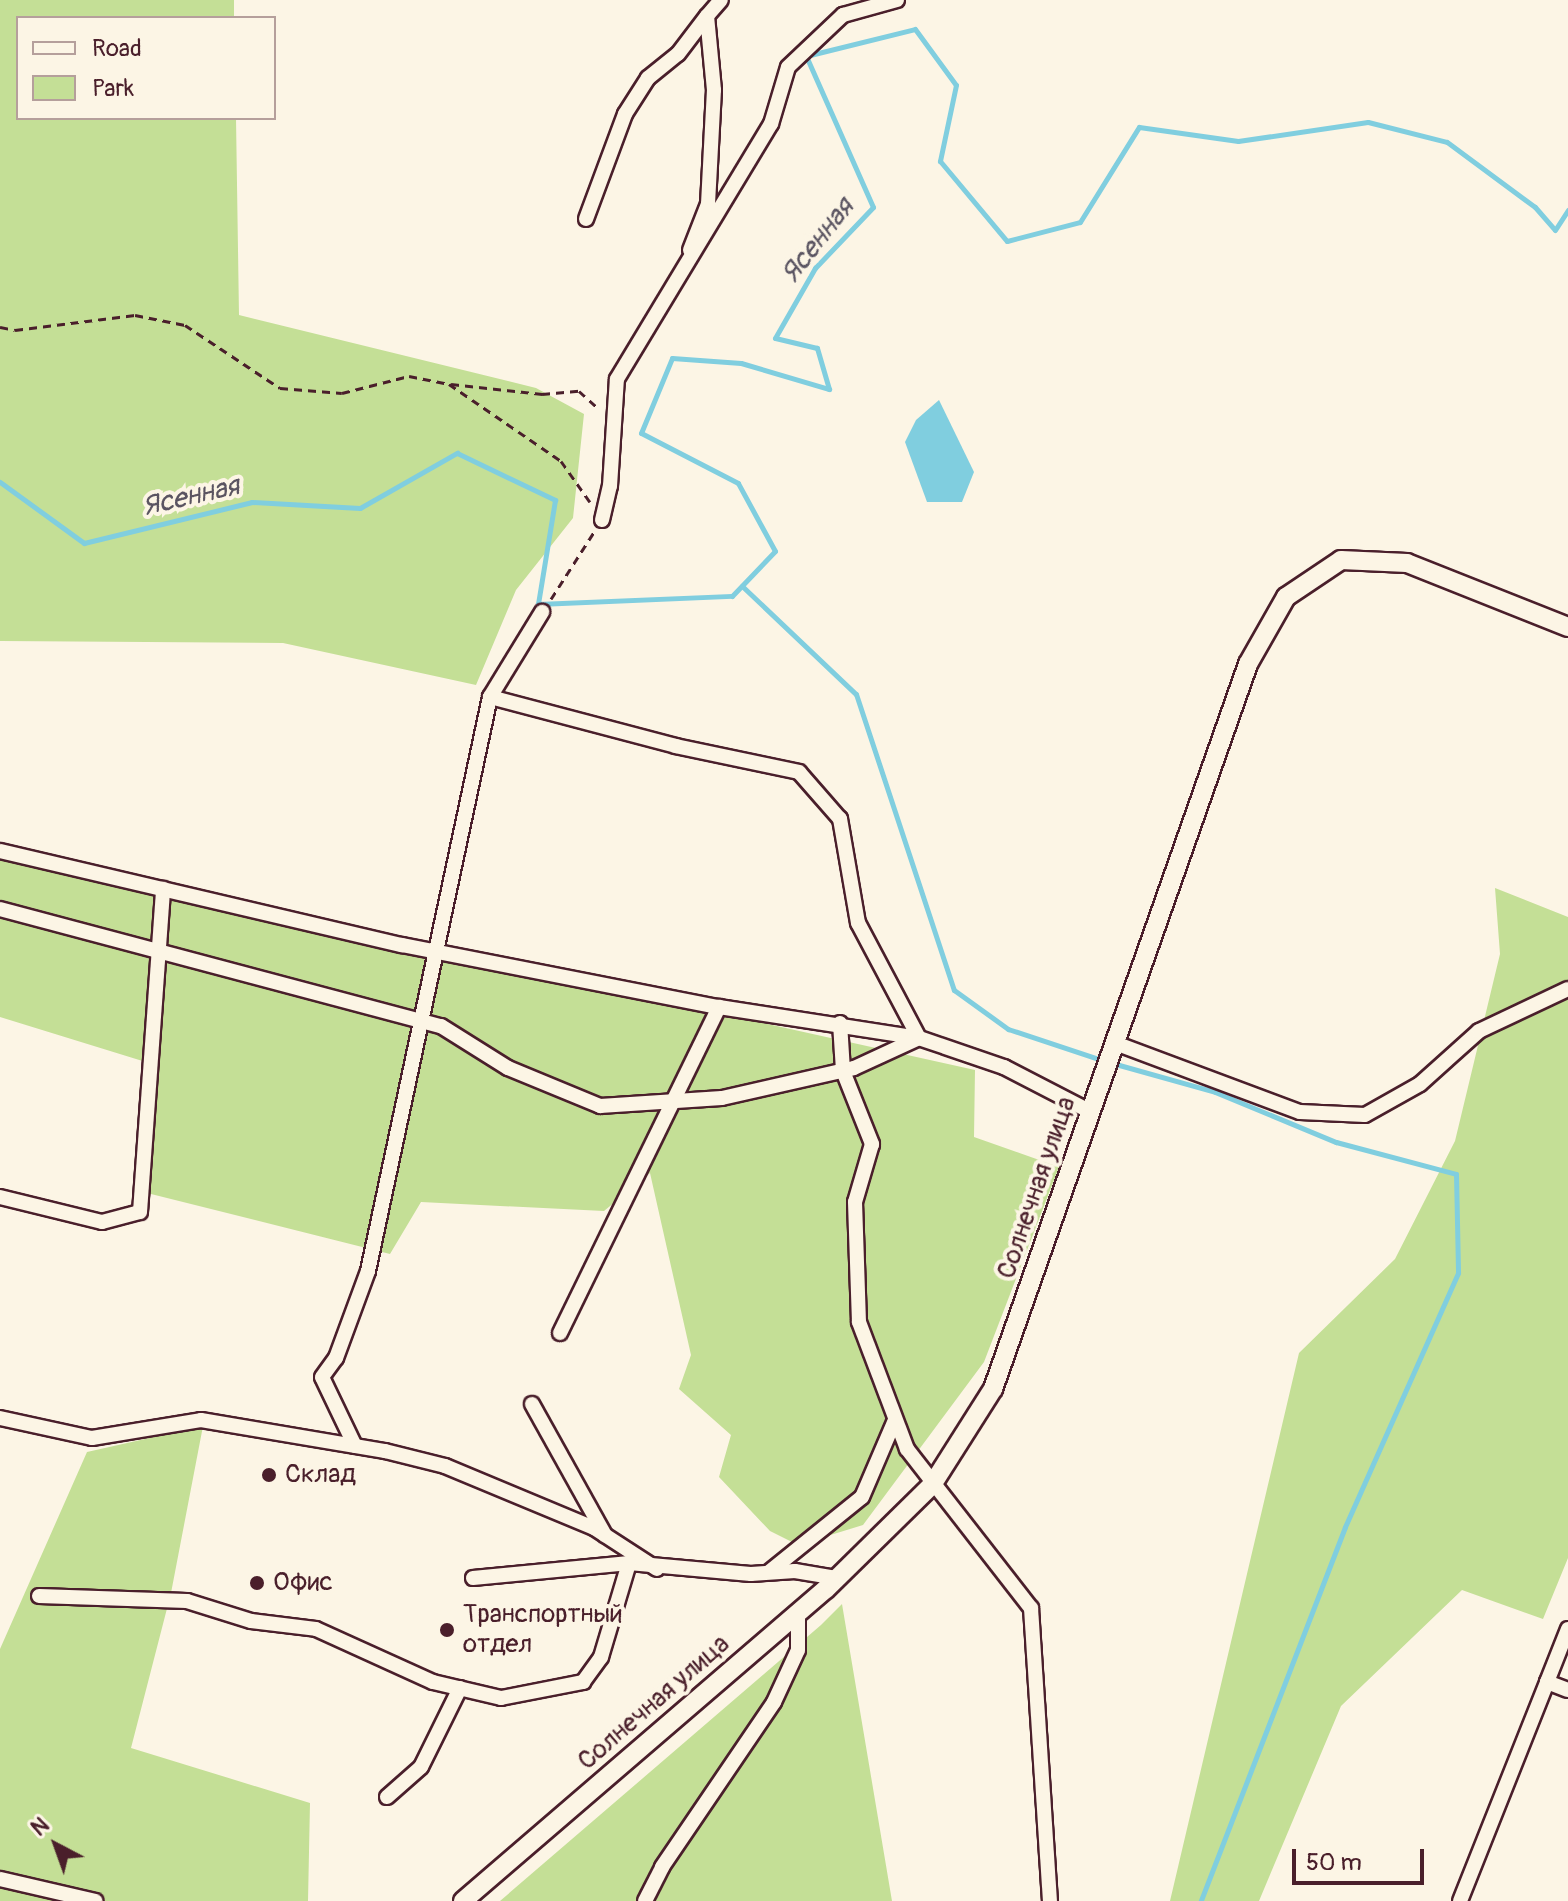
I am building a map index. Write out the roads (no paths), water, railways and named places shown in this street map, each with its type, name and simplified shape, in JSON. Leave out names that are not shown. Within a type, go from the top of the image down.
[{"type":"street","points":[[586,219],[625,114],[648,78],[678,54],[721,0]]},
{"type":"street","points":[[602,520],[610,486],[609,443],[617,379],[771,124],[788,67],[843,15],[897,0]]},
{"type":"street","points":[[676,284],[708,204],[714,90],[707,16]]},
{"type":"street","name":"Солнечная улица","points":[[463,1901],[837,1578],[932,1485],[993,1389],[1248,664],[1286,597],[1341,560],[1407,563],[1568,627]]},
{"type":"street","points":[[355,1446],[322,1377],[336,1358],[368,1271],[417,1024],[439,950],[461,820],[490,697],[542,612]]},
{"type":"street","points":[[490,697],[676,746],[799,772],[840,819],[858,923],[919,1038]]},
{"type":"street","points":[[0,851],[439,950],[719,1007],[840,1023],[919,1038],[1004,1067],[1091,1112]]},
{"type":"street","points":[[0,1197],[102,1222],[140,1212],[163,889]]},
{"type":"street","points":[[0,909],[158,948],[417,1024],[441,1026],[508,1068],[600,1106],[722,1098],[843,1071],[919,1038]]},
{"type":"street","points":[[1115,1043],[1300,1112],[1365,1115],[1420,1084],[1479,1031],[1568,989]]},
{"type":"street","points":[[560,1333],[719,1007]]},
{"type":"street","points":[[840,1023],[843,1071],[872,1144],[855,1202],[859,1322],[895,1420],[932,1485],[1031,1608],[1050,1901]]},
{"type":"street","points":[[532,1404],[606,1535]]},
{"type":"street","points":[[0,1418],[92,1438],[201,1420],[355,1446],[445,1466],[606,1535],[657,1569]]},
{"type":"street","points":[[769,1572],[862,1497],[895,1420]]},
{"type":"street","points":[[473,1578],[629,1563],[657,1569],[769,1572],[837,1578]]},
{"type":"street","points":[[39,1596],[187,1601],[251,1621],[316,1629],[433,1682],[501,1698],[583,1682],[601,1657],[629,1563]]},
{"type":"street","points":[[645,1901],[662,1867],[774,1702],[798,1650],[798,1613]]},
{"type":"street","points":[[1460,1901],[1568,1629]]},
{"type":"street","points":[[1547,1682],[1568,1690]]},
{"type":"street","points":[[387,1797],[421,1767],[460,1688]]},
{"type":"street","points":[[0,1879],[95,1901]]},
{"type":"water","points":[[939,400],[974,472],[962,502],[927,502],[905,442],[916,420]]},
{"type":"waterway","name":"Ясенная","points":[[0,482],[84,543],[252,502],[360,508],[457,453],[555,500],[538,604],[732,596],[775,551],[738,483],[641,433],[672,358],[741,363],[829,389],[817,348],[775,338],[815,268],[873,207],[806,56],[915,29],[956,85],[940,161],[1007,241],[1080,222],[1139,127],[1238,141],[1368,122],[1447,142],[1535,207],[1555,230],[1568,210]]},
{"type":"waterway","points":[[742,586],[856,694],[954,990],[1008,1029],[1102,1060]]},
{"type":"waterway","points":[[1112,1063],[1215,1092],[1336,1142],[1456,1174],[1458,1273],[1345,1527],[1201,1901]]},
{"type":"place","name":"Склад","points":[[269,1475]]},
{"type":"place","name":"Офис","points":[[257,1583]]},
{"type":"place","name":"Транспортный отдел","points":[[447,1630]]}]
